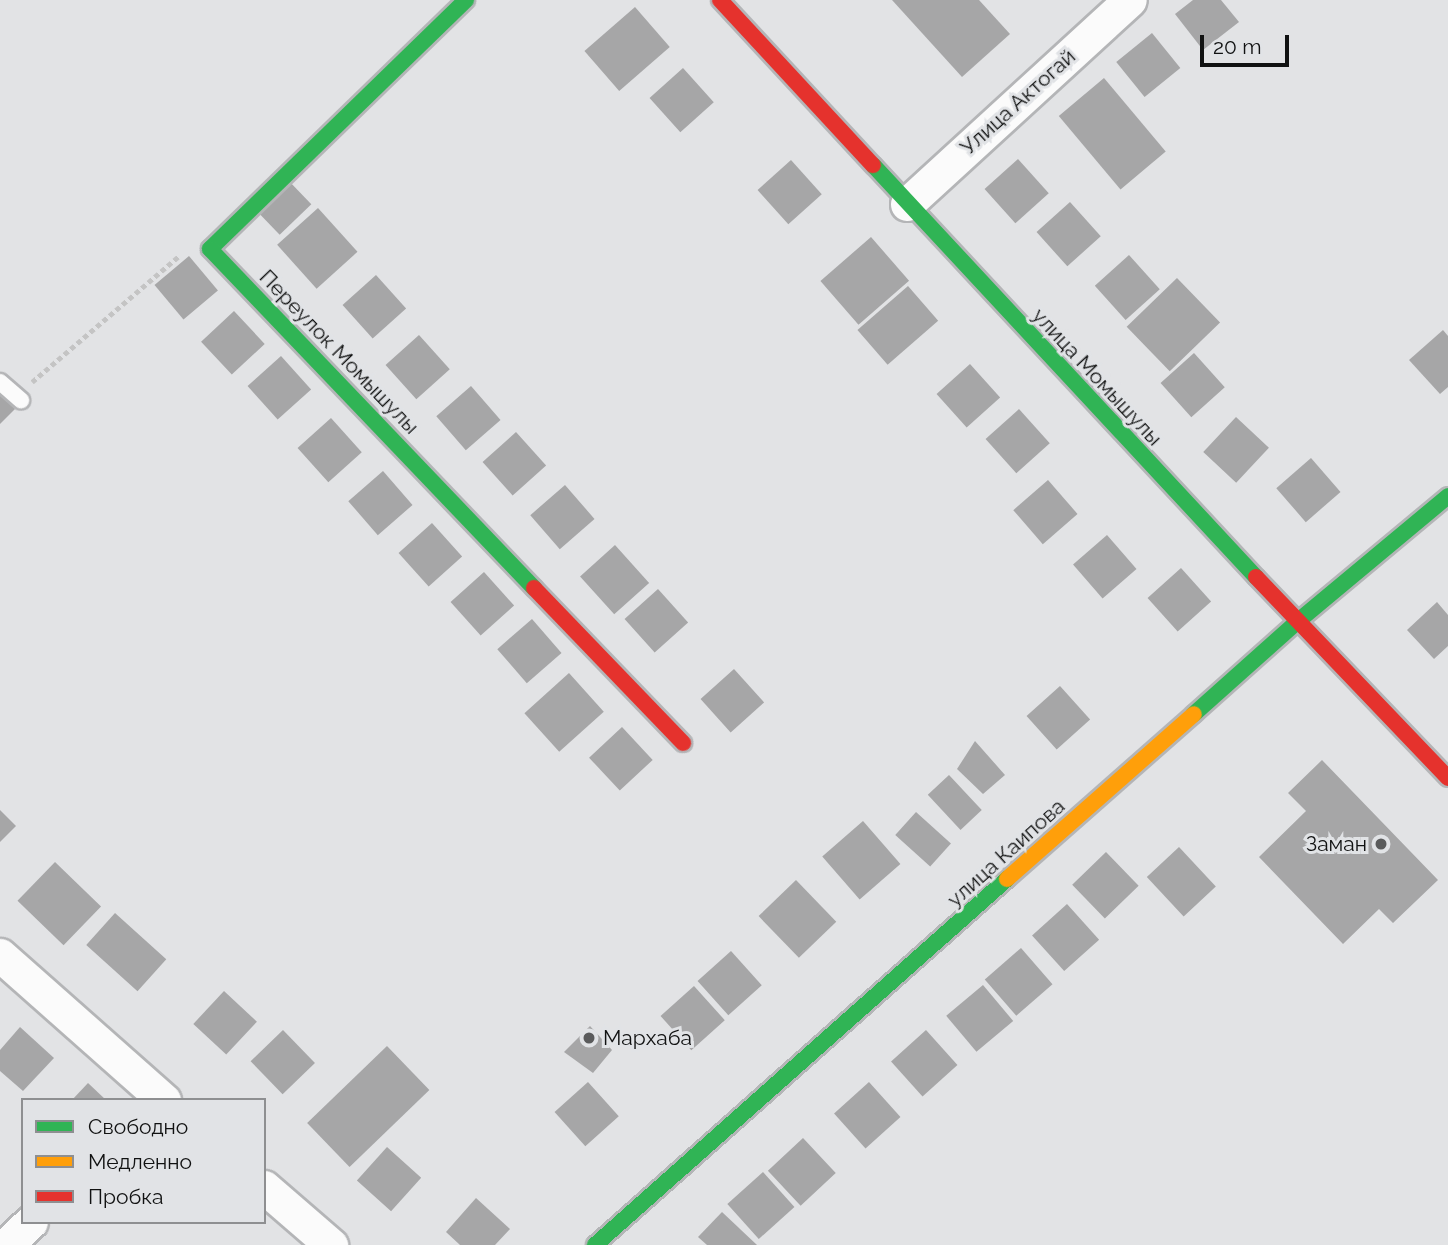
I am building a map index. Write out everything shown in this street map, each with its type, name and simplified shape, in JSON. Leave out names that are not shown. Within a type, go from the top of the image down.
[{"type":"street","points":[[210,248],[466,0]]},
{"type":"street","name":"улица Момышулы","points":[[720,0],[1297,622],[1448,778]]},
{"type":"street","name":"Улица Актогай","points":[[907,204],[1130,0]]},
{"type":"street","name":"Переулок Момышулы","points":[[210,248],[683,743]]},
{"type":"street","name":"улица Каипова","points":[[595,1245],[1297,622],[1448,496]]},
{"type":"street","points":[[0,955],[162,1098]]},
{"type":"street","points":[[266,1189],[331,1245]]},
{"type":"street","points":[[6,1245],[29,1224]]},
{"type":"lane","points":[[0,382],[21,400]]},
{"type":"path","points":[[21,400],[33,382],[193,244],[210,248]]},
{"type":"building","points":[[892,0],[979,0],[1010,34],[962,77]]},
{"type":"building","points":[[1193,0],[1221,0],[1239,22],[1203,50],[1175,14]]},
{"type":"building","points":[[635,7],[670,47],[619,91],[584,51]]},
{"type":"building","points":[[1152,33],[1180,68],[1145,97],[1116,62]]},
{"type":"building","points":[[683,68],[714,102],[680,132],[650,98]]},
{"type":"building","points":[[1104,78],[1166,152],[1121,189],[1059,116]]},
{"type":"building","points":[[1018,159],[1049,193],[1015,223],[985,189]]},
{"type":"building","points":[[791,160],[822,194],[788,224],[758,190]]},
{"type":"building","points":[[287,179],[311,204],[280,235],[255,210]]},
{"type":"building","points":[[1070,202],[1101,236],[1067,266],[1037,232]]},
{"type":"building","points":[[318,208],[357,252],[317,289],[277,245]]},
{"type":"building","points":[[871,237],[909,281],[858,325],[820,281]]},
{"type":"building","points":[[1129,255],[1160,289],[1126,320],[1095,286]]},
{"type":"building","points":[[189,256],[218,290],[183,319],[155,285]]},
{"type":"building","points":[[376,275],[406,308],[373,339],[343,305]]},
{"type":"building","points":[[1177,278],[1220,323],[1170,371],[1127,327]]},
{"type":"building","points":[[908,286],[938,321],[888,365],[857,330]]},
{"type":"building","points":[[234,311],[265,344],[232,375],[201,342]]},
{"type":"building","points":[[1443,330],[1448,336],[1448,387],[1440,394],[1409,360]]},
{"type":"building","points":[[419,335],[450,369],[416,399],[386,365]]},
{"type":"building","points":[[1194,353],[1225,387],[1191,417],[1161,383]]},
{"type":"building","points":[[281,356],[311,389],[278,420],[248,386]]},
{"type":"building","points":[[970,364],[1000,397],[967,428],[937,394]]},
{"type":"building","points":[[471,386],[501,420],[466,450],[436,416]]},
{"type":"building","points":[[0,393],[15,409],[0,424]]},
{"type":"building","points":[[1019,409],[1050,443],[1016,473],[986,439]]},
{"type":"building","points":[[1236,417],[1269,448],[1236,483],[1203,452]]},
{"type":"building","points":[[331,418],[362,452],[328,482],[298,448]]},
{"type":"building","points":[[516,432],[546,465],[513,496],[483,462]]},
{"type":"building","points":[[1311,458],[1341,492],[1306,522],[1276,488]]},
{"type":"building","points":[[383,471],[413,505],[378,535],[348,501]]},
{"type":"building","points":[[1048,480],[1078,514],[1043,544],[1013,510]]},
{"type":"building","points":[[565,485],[595,519],[560,549],[530,515]]},
{"type":"building","points":[[432,523],[462,556],[429,587],[399,553]]},
{"type":"building","points":[[1107,535],[1137,569],[1103,598],[1073,565]]},
{"type":"building","points":[[615,545],[649,583],[614,614],[580,576]]},
{"type":"building","points":[[1181,568],[1211,601],[1178,632],[1148,598]]},
{"type":"building","points":[[484,572],[514,605],[481,636],[451,602]]},
{"type":"building","points":[[658,589],[688,622],[655,653],[625,619]]},
{"type":"building","points":[[1437,602],[1448,615],[1448,646],[1434,659],[1407,630]]},
{"type":"building","points":[[532,619],[562,653],[527,683],[497,649]]},
{"type":"building","points":[[734,669],[764,702],[731,733],[701,699]]},
{"type":"building","points":[[569,673],[604,712],[559,752],[524,713]]},
{"type":"building","points":[[1060,686],[1090,719],[1057,750],[1027,716]]},
{"type":"building","points":[[622,727],[653,760],[620,791],[589,758]]},
{"type":"building","points":[[975,741],[1005,775],[983,794],[957,769]]},
{"type":"building","points":[[1322,760],[1438,880],[1393,923],[1379,909],[1343,944],[1259,857],[1306,811],[1288,793]]},
{"type":"building","points":[[949,775],[982,810],[961,830],[928,795]]},
{"type":"building","points":[[0,810],[16,826],[0,842]]},
{"type":"building","points":[[916,812],[951,843],[930,866],[895,835]]},
{"type":"building","points":[[863,821],[900,864],[860,899],[822,856]]},
{"type":"building","points":[[1179,847],[1216,886],[1184,917],[1147,877]]},
{"type":"building","points":[[1106,852],[1139,886],[1105,918],[1072,885]]},
{"type":"building","points":[[55,862],[101,906],[64,945],[17,901]]},
{"type":"building","points":[[796,880],[836,922],[799,958],[759,916]]},
{"type":"building","points":[[1067,904],[1099,940],[1064,971],[1032,935]]},
{"type":"building","points":[[115,913],[166,959],[138,991],[86,945]]},
{"type":"building","points":[[1021,948],[1052,984],[1016,1016],[985,979]]},
{"type":"building","points":[[731,951],[762,985],[728,1015],[698,981]]},
{"type":"building","points":[[983,985],[1013,1021],[976,1052],[946,1016]]},
{"type":"building","points":[[694,986],[725,1020],[691,1050],[661,1016]]},
{"type":"building","points":[[224,991],[257,1022],[226,1055],[193,1024]]},
{"type":"building","name":"Мархаба","points":[[590,1026],[612,1050],[593,1073],[564,1052]]},
{"type":"building","points":[[20,1027],[54,1058],[23,1091],[0,1071],[0,1050]]},
{"type":"building","points":[[283,1030],[315,1063],[283,1094],[251,1061]]},
{"type":"building","points":[[926,1030],[957,1065],[923,1096],[891,1061]]},
{"type":"building","points":[[387,1046],[429,1090],[350,1167],[307,1123]]},
{"type":"building","points":[[588,1082],[619,1116],[585,1146],[555,1112]]},
{"type":"building","points":[[869,1082],[900,1117],[866,1148],[834,1113]]},
{"type":"building","points":[[88,1083],[104,1098],[74,1098]]},
{"type":"building","points":[[803,1138],[836,1173],[801,1206],[768,1171]]},
{"type":"building","points":[[387,1147],[421,1178],[391,1211],[357,1180]]},
{"type":"building","points":[[763,1172],[794,1207],[759,1239],[727,1204]]},
{"type":"building","points":[[476,1198],[510,1229],[495,1245],[460,1245],[446,1232]]},
{"type":"building","points":[[722,1212],[757,1245],[707,1245],[698,1237]]},
{"type":"traffic: fast","points":[[466,0],[210,249],[534,588]]},
{"type":"traffic: fast","points":[[873,165],[1256,577]]},
{"type":"traffic: fast","points":[[1194,714],[1297,622],[1448,496]]},
{"type":"traffic: fast","points":[[595,1245],[1007,879]]},
{"type":"traffic: slow","points":[[1007,879],[1194,714]]},
{"type":"traffic: jam","points":[[720,0],[873,165]]},
{"type":"traffic: jam","points":[[1256,577],[1448,778]]},
{"type":"traffic: jam","points":[[534,588],[683,743]]},
{"type":"place","name":"Заман","points":[[1381,844]]},
{"type":"place","name":"Мархаба","points":[[589,1038]]}]
